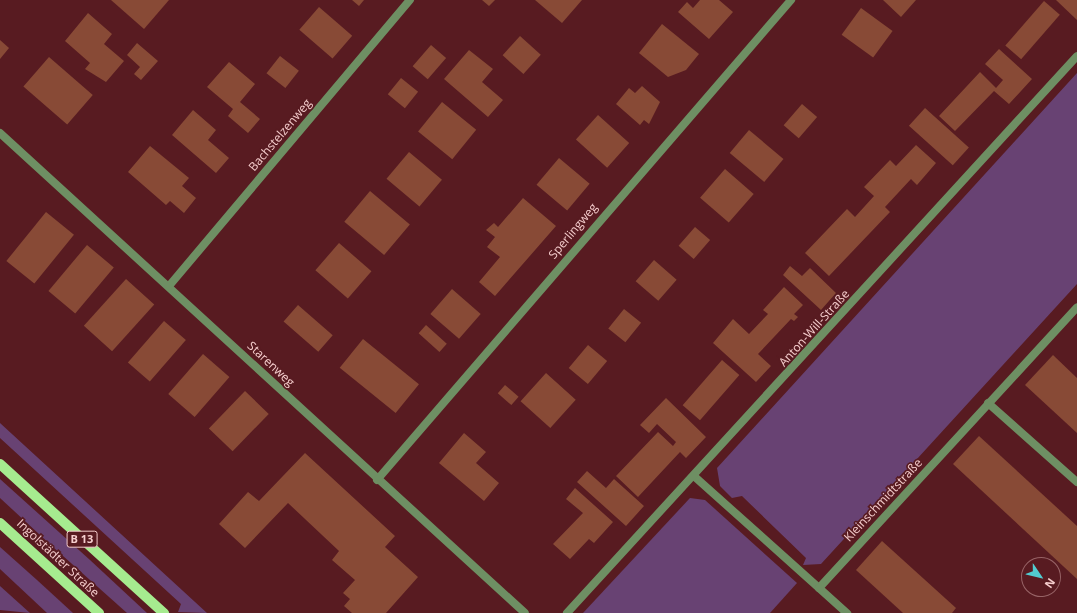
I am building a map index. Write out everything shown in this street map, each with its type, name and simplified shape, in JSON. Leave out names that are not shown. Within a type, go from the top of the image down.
[{"type":"main road","name":"B 13","points":[[0,464],[164,613]]},
{"type":"main road","name":"Ingolstädter Straße","points":[[0,523],[99,613]]},
{"type":"street","name":"Bachstelzenweg","points":[[169,286],[410,0]]},
{"type":"street","name":"Sperlingweg","points":[[377,480],[791,0]]},
{"type":"street","name":"Anton-Will-Straße","points":[[567,613],[694,477],[1077,56]]},
{"type":"street","name":"Starenweg","points":[[0,132],[169,286],[377,480],[525,613]]},
{"type":"street","name":"Kleinschmidtstraße","points":[[818,588],[1077,307]]},
{"type":"street","points":[[988,403],[1077,482]]},
{"type":"street","points":[[694,477],[847,613]]},
{"type":"shaded area","points":[[1077,73],[1077,284],[821,564],[803,565],[806,558],[742,496],[732,498],[720,486],[717,468]]},
{"type":"shaded area","points":[[0,423],[207,613],[178,612],[181,604],[0,438]]},
{"type":"shaded area","points":[[0,479],[147,613],[127,613],[53,547],[0,498]]},
{"type":"shaded area","points":[[690,498],[705,500],[797,583],[770,613],[583,613]]},
{"type":"shaded area","points":[[0,547],[73,613],[47,613],[0,569]]},
{"type":"shaded area","points":[[0,586],[30,613],[0,610]]},
{"type":"building","points":[[111,0],[169,0],[144,29]]},
{"type":"building","points":[[352,0],[364,0],[359,6]]},
{"type":"building","points":[[482,0],[495,0],[489,6]]},
{"type":"building","points":[[535,0],[582,0],[562,23]]},
{"type":"building","points":[[700,0],[719,0],[733,12],[709,39],[678,12],[687,2],[693,8]]},
{"type":"building","points":[[883,0],[916,0],[901,17]]},
{"type":"building","points":[[1056,0],[1077,0],[1077,20]]},
{"type":"building","points":[[1044,1],[1060,15],[1021,59],[1005,46]]},
{"type":"building","points":[[319,7],[352,36],[333,59],[299,30]]},
{"type":"building","points":[[861,8],[893,31],[873,58],[842,35]]},
{"type":"building","points":[[88,13],[112,34],[104,44],[124,61],[106,82],[85,69],[90,63],[65,41]]},
{"type":"building","points":[[662,24],[699,54],[686,70],[668,77],[639,53]]},
{"type":"building","points":[[520,36],[541,55],[523,74],[503,55]]},
{"type":"building","points":[[0,40],[9,48],[0,59]]},
{"type":"building","points":[[137,43],[158,61],[141,80],[134,74],[140,67],[127,55]]},
{"type":"building","points":[[431,45],[446,58],[428,79],[413,66]]},
{"type":"building","points":[[999,49],[1032,79],[1009,104],[994,91],[955,131],[939,116],[980,72],[996,88],[1003,80],[985,64]]},
{"type":"building","points":[[469,50],[493,69],[482,82],[503,100],[488,117],[444,79]]},
{"type":"building","points":[[280,56],[299,71],[285,88],[266,73]]},
{"type":"building","points":[[49,57],[93,95],[67,124],[23,86]]},
{"type":"building","points":[[229,62],[255,84],[240,102],[260,119],[248,133],[228,116],[233,109],[207,87]]},
{"type":"building","points":[[401,78],[418,92],[405,108],[388,94]]},
{"type":"building","points":[[642,86],[660,102],[649,124],[644,120],[640,125],[616,104],[629,88],[635,93]]},
{"type":"building","points":[[442,102],[476,130],[452,159],[418,132]]},
{"type":"building","points":[[802,104],[817,117],[799,138],[784,125]]},
{"type":"building","points":[[925,108],[969,147],[953,165],[909,126]]},
{"type":"building","points":[[193,110],[216,130],[208,140],[229,158],[216,173],[172,135]]},
{"type":"building","points":[[598,115],[629,143],[607,168],[576,140]]},
{"type":"building","points":[[749,130],[783,159],[764,182],[730,153]]},
{"type":"building","points":[[916,145],[936,163],[917,185],[911,179],[885,207],[890,212],[829,276],[805,253],[847,209],[855,217],[874,196],[864,187],[890,160],[896,166]]},
{"type":"building","points":[[150,146],[189,178],[182,186],[196,198],[184,213],[170,201],[166,205],[128,172]]},
{"type":"building","points":[[409,152],[442,180],[419,206],[387,179]]},
{"type":"building","points":[[559,158],[590,184],[567,211],[537,185]]},
{"type":"building","points":[[725,169],[754,194],[729,223],[700,198]]},
{"type":"building","points":[[370,191],[410,224],[384,255],[344,222]]},
{"type":"building","points":[[523,198],[556,226],[495,296],[479,282],[500,257],[487,247],[495,237],[486,230],[494,223],[498,227]]},
{"type":"building","points":[[46,212],[74,235],[34,284],[6,261]]},
{"type":"building","points":[[695,227],[710,240],[694,259],[679,246]]},
{"type":"building","points":[[339,243],[371,271],[348,298],[315,270]]},
{"type":"building","points":[[87,245],[114,267],[75,313],[48,291]]},
{"type":"building","points":[[654,260],[677,280],[658,301],[636,281]]},
{"type":"building","points":[[790,266],[802,276],[810,268],[836,293],[821,310],[783,275]]},
{"type":"building","points":[[126,279],[154,304],[112,351],[84,326]]},
{"type":"building","points":[[784,287],[803,305],[794,314],[798,317],[794,321],[791,319],[758,354],[771,366],[756,382],[713,343],[733,319],[749,334],[768,314],[763,310]]},
{"type":"building","points":[[452,289],[481,314],[459,339],[430,314]]},
{"type":"building","points":[[298,305],[333,335],[318,352],[284,322]]},
{"type":"building","points":[[624,309],[641,323],[625,342],[608,328]]},
{"type":"building","points":[[164,321],[186,340],[150,382],[128,363]]},
{"type":"building","points":[[426,325],[447,344],[439,352],[419,333]]},
{"type":"building","points":[[363,339],[419,384],[396,413],[340,368]]},
{"type":"building","points":[[588,345],[607,361],[588,384],[569,368]]},
{"type":"building","points":[[203,354],[229,377],[195,417],[168,394]]},
{"type":"building","points":[[1053,355],[1077,378],[1077,433],[1025,385]]},
{"type":"building","points":[[722,360],[739,375],[700,420],[683,405]]},
{"type":"building","points":[[546,373],[576,400],[550,428],[521,401]]},
{"type":"building","points":[[505,385],[519,397],[511,405],[498,393]]},
{"type":"building","points":[[245,391],[269,414],[233,451],[209,428]]},
{"type":"building","points":[[666,398],[706,437],[686,458],[680,452],[638,497],[616,476],[658,432],[673,446],[676,442],[657,424],[649,433],[640,425]]},
{"type":"building","points":[[464,433],[486,452],[476,463],[499,483],[484,501],[439,463]]},
{"type":"building","points":[[979,436],[1077,526],[1077,579],[1061,564],[1061,557],[1053,557],[953,464]]},
{"type":"building","points":[[305,453],[395,536],[385,547],[418,577],[386,613],[352,613],[344,606],[350,599],[343,593],[355,580],[332,560],[339,551],[288,503],[245,548],[219,524],[248,492],[259,501]]},
{"type":"building","points":[[587,471],[606,488],[614,479],[644,506],[626,526],[577,482]]},
{"type":"building","points":[[575,488],[613,522],[594,543],[589,539],[570,559],[553,544],[583,513],[566,499]]},
{"type":"building","points":[[882,541],[956,608],[952,613],[903,613],[856,570]]}]
